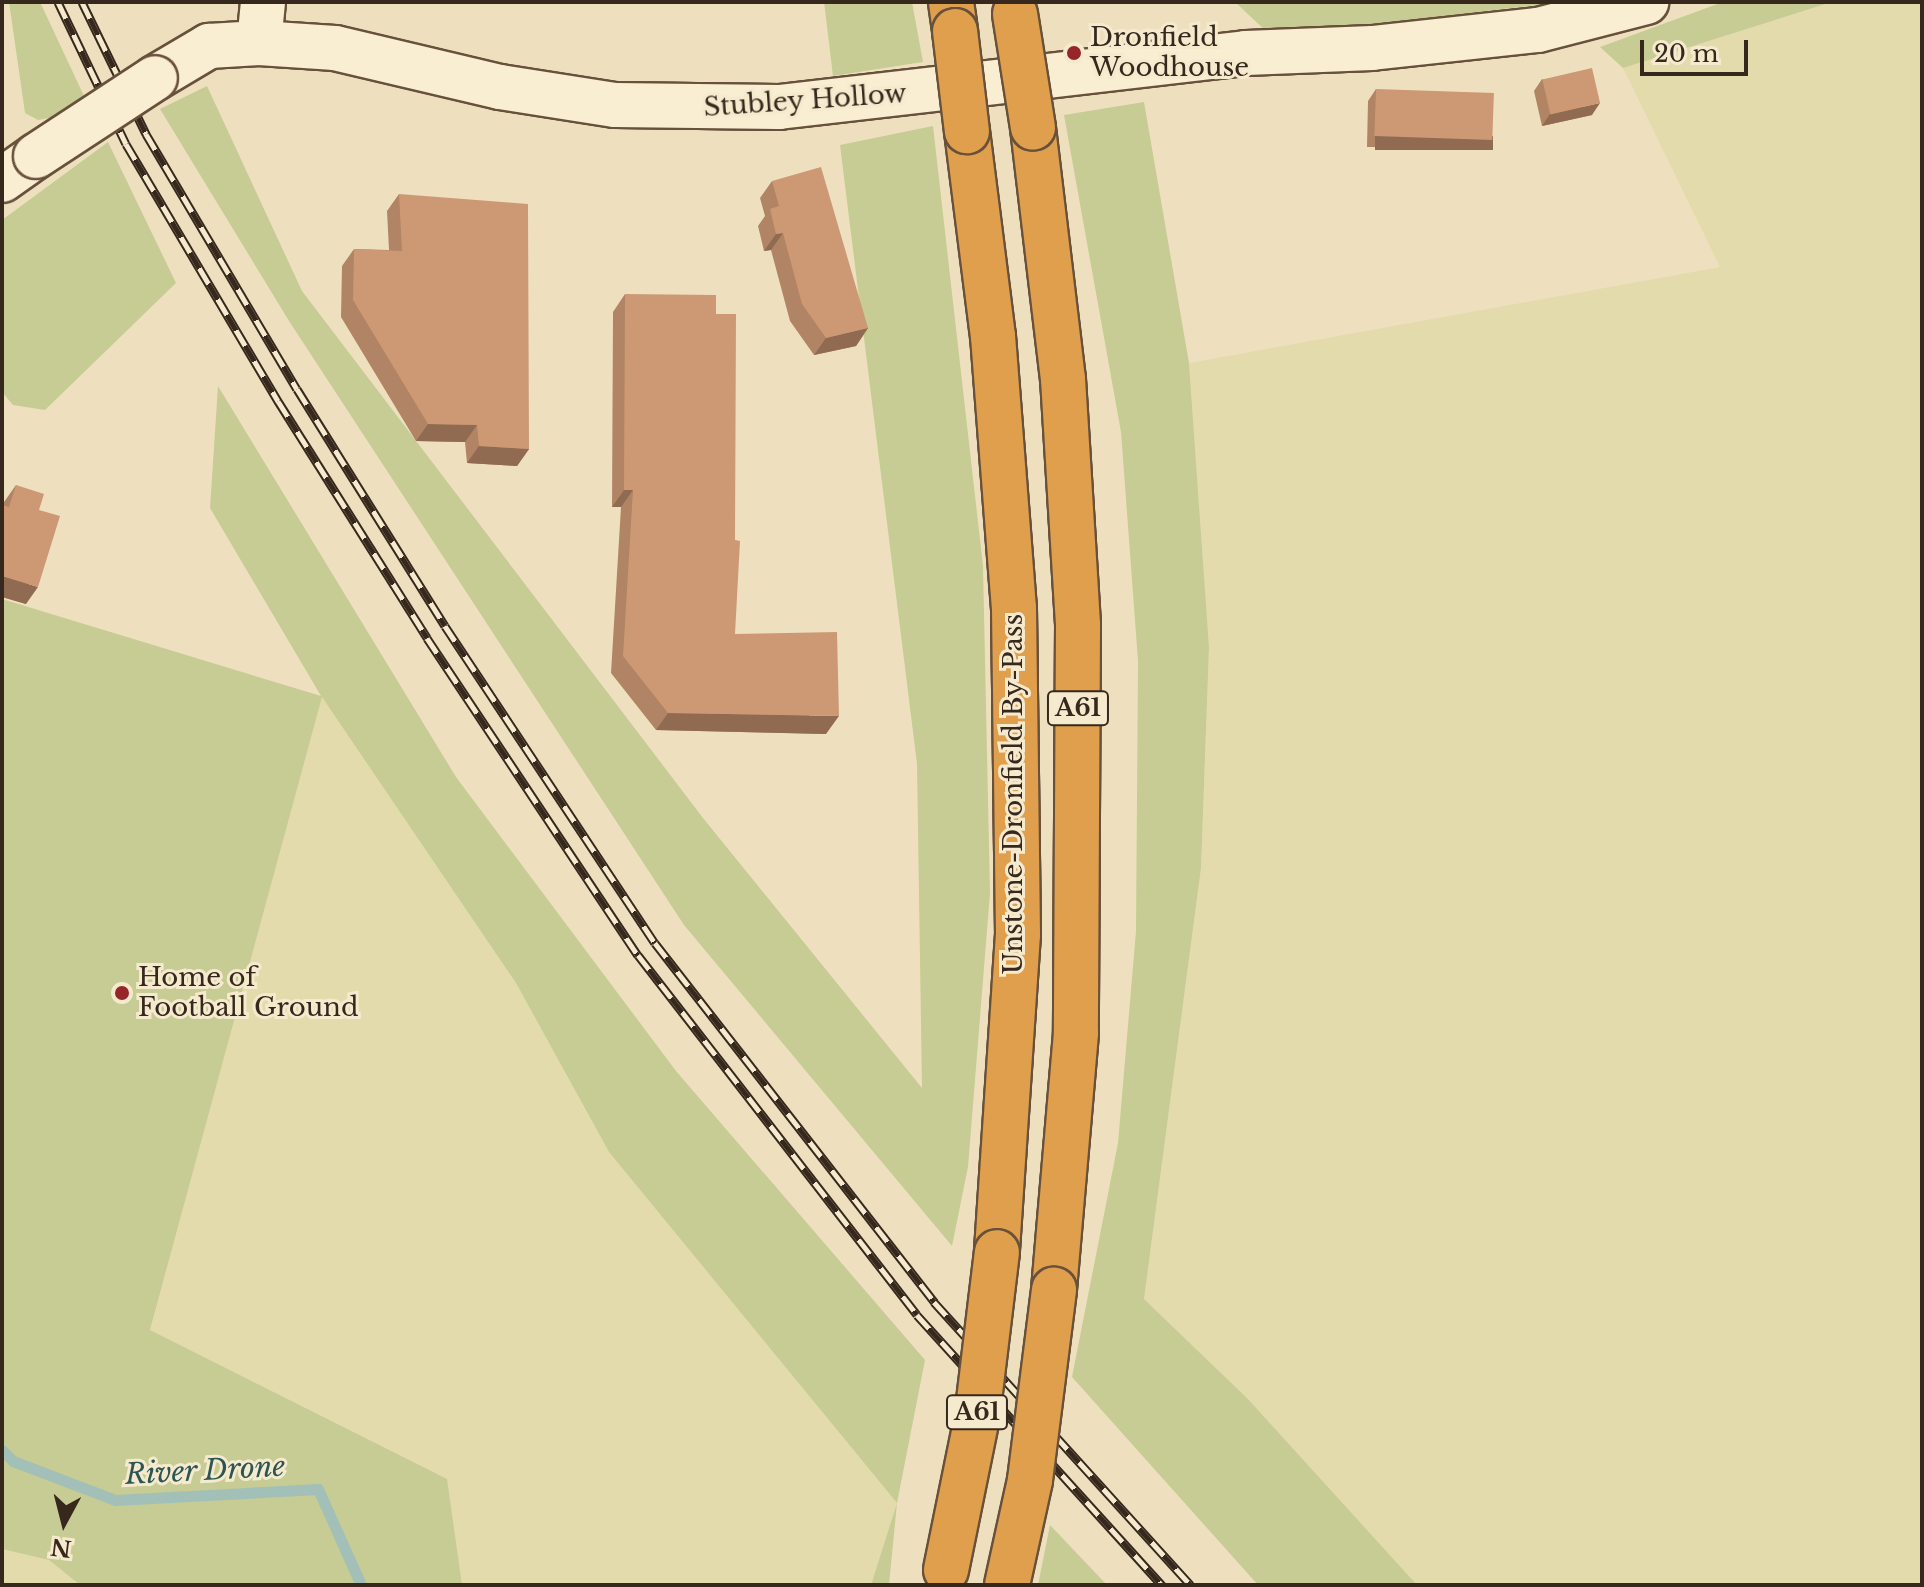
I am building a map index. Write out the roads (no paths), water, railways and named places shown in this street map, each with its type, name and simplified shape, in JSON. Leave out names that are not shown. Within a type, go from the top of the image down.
[{"type":"highway","name":"A61","points":[[1007,1585],[1030,1480],[1054,1290],[1076,1033],[1078,625],[1063,379],[1033,128],[1015,8]]},
{"type":"highway","name":"Unstone-Dronfield By-Pass","points":[[944,1578],[977,1417],[997,1252],[1018,934],[1014,608],[993,336],[953,16]]},
{"type":"main road","name":"Stubley Hollow","points":[[19,168],[155,78],[209,46],[261,22],[335,48],[500,87],[615,105],[779,107],[1246,53],[1372,48],[1538,30],[1646,2]]},
{"type":"waterway","name":"River Drone","points":[[2,1450],[13,1461],[115,1500],[318,1489],[361,1585]]},
{"type":"railway","points":[[58,2],[126,144],[278,401],[427,638],[638,955],[917,1315],[1162,1585]]},
{"type":"railway","points":[[82,2],[146,134],[297,389],[445,626],[655,943],[934,1302],[1191,1585]]},
{"type":"place","name":"Dronfield Woodhouse","points":[[1074,53]]},
{"type":"place","name":"Home of Football Ground","points":[[122,993]]}]
